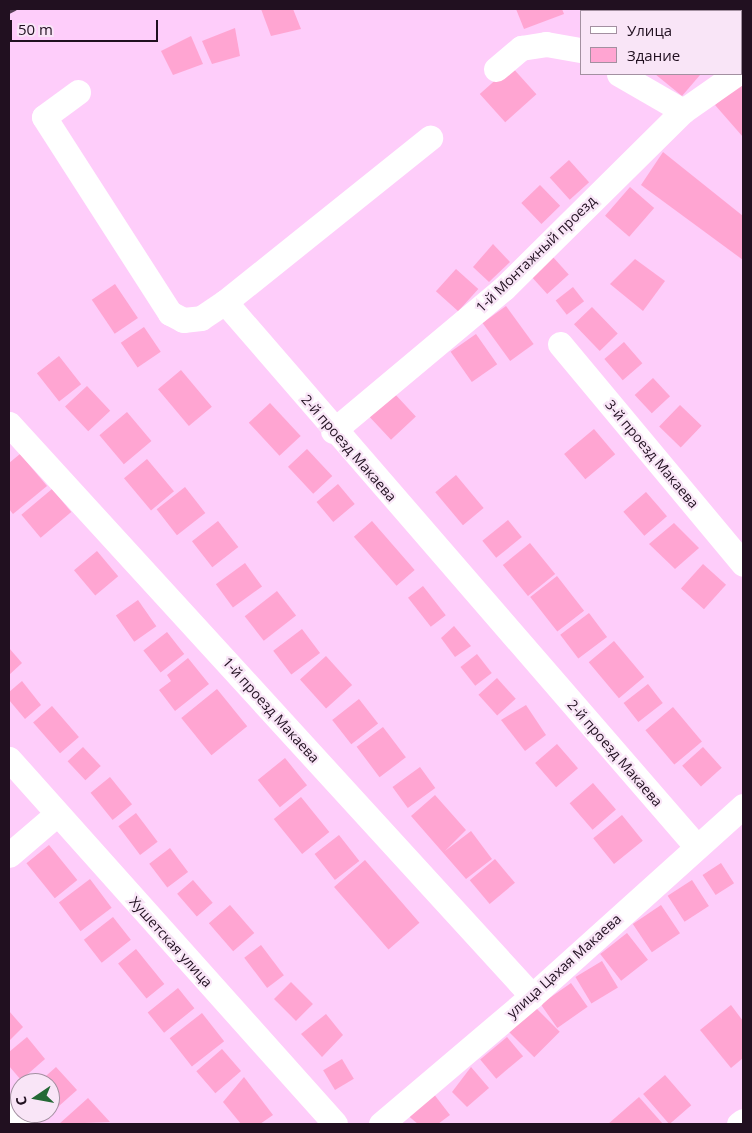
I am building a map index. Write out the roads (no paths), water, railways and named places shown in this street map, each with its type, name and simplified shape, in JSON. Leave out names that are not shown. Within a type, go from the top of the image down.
[{"type":"street","points":[[496,69],[521,48],[546,44],[580,50]]},
{"type":"street","points":[[621,75],[683,111]]},
{"type":"street","name":"1-й Монтажный проезд","points":[[333,431],[504,288],[683,111],[735,75]]},
{"type":"street","points":[[78,92],[44,117],[170,312],[183,320],[201,318],[225,302],[430,138]]},
{"type":"street","name":"2-й проезд Макаева","points":[[225,302],[333,431],[696,846]]},
{"type":"street","name":"3-й проезд Макаева","points":[[560,344],[743,564]]},
{"type":"street","name":"1-й проезд Макаева","points":[[9,424],[532,996]]},
{"type":"street","name":"Хушетская улица","points":[[9,759],[335,1124]]},
{"type":"street","name":"улица Цахая Макаева","points":[[382,1124],[532,996],[696,846],[743,806]]},
{"type":"street","points":[[9,855],[57,814]]},
{"type":"street","points":[[9,1107],[24,1124]]},
{"type":"street","points":[[739,1124],[743,1120]]},
{"type":"railway","points":[[9,12],[15,9]]}]
